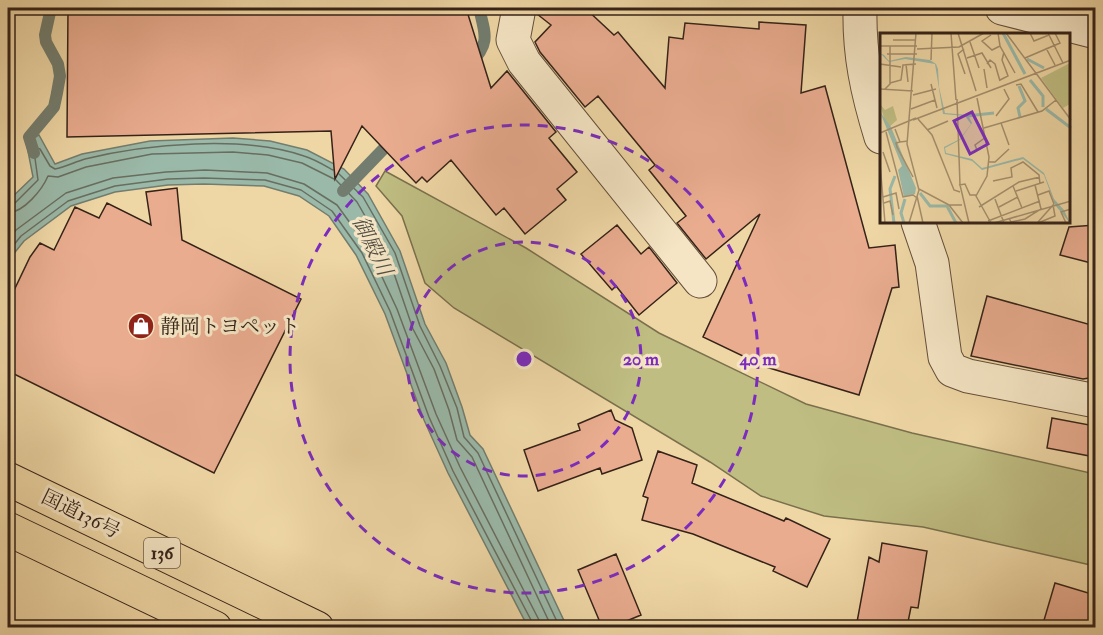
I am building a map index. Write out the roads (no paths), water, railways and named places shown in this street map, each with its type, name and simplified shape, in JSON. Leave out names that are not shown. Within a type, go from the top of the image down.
[{"type":"highway","name":"国道136号","points":[[8,479],[317,627]]},
{"type":"highway","name":"136","points":[[8,529],[214,627]]},
{"type":"street","points":[[519,8],[513,40],[524,62],[700,281]]},
{"type":"street","points":[[860,8],[859,40],[869,96],[880,133]]},
{"type":"street","points":[[1002,8],[1095,32]]},
{"type":"street","points":[[919,224],[932,263],[945,357],[952,370],[968,376],[1095,401]]},
{"type":"water","name":"御殿川","points":[[39,135],[55,164],[82,154],[150,141],[233,138],[270,141],[307,150],[344,169],[368,194],[400,251],[425,324],[446,363],[470,435],[483,449],[567,627],[528,627],[448,473],[424,420],[385,314],[356,255],[329,216],[299,196],[264,186],[168,185],[115,192],[71,206],[24,241],[8,261],[8,201],[33,177],[26,141]]},
{"type":"waterway","points":[[34,153],[29,137],[54,107],[60,76],[58,64],[46,42],[45,35],[51,8]]},
{"type":"waterway","points":[[470,64],[477,57],[485,38],[479,8]]},
{"type":"waterway","points":[[343,191],[395,137]]},
{"type":"place","name":"静岡トヨペット","points":[[141,326]]}]
